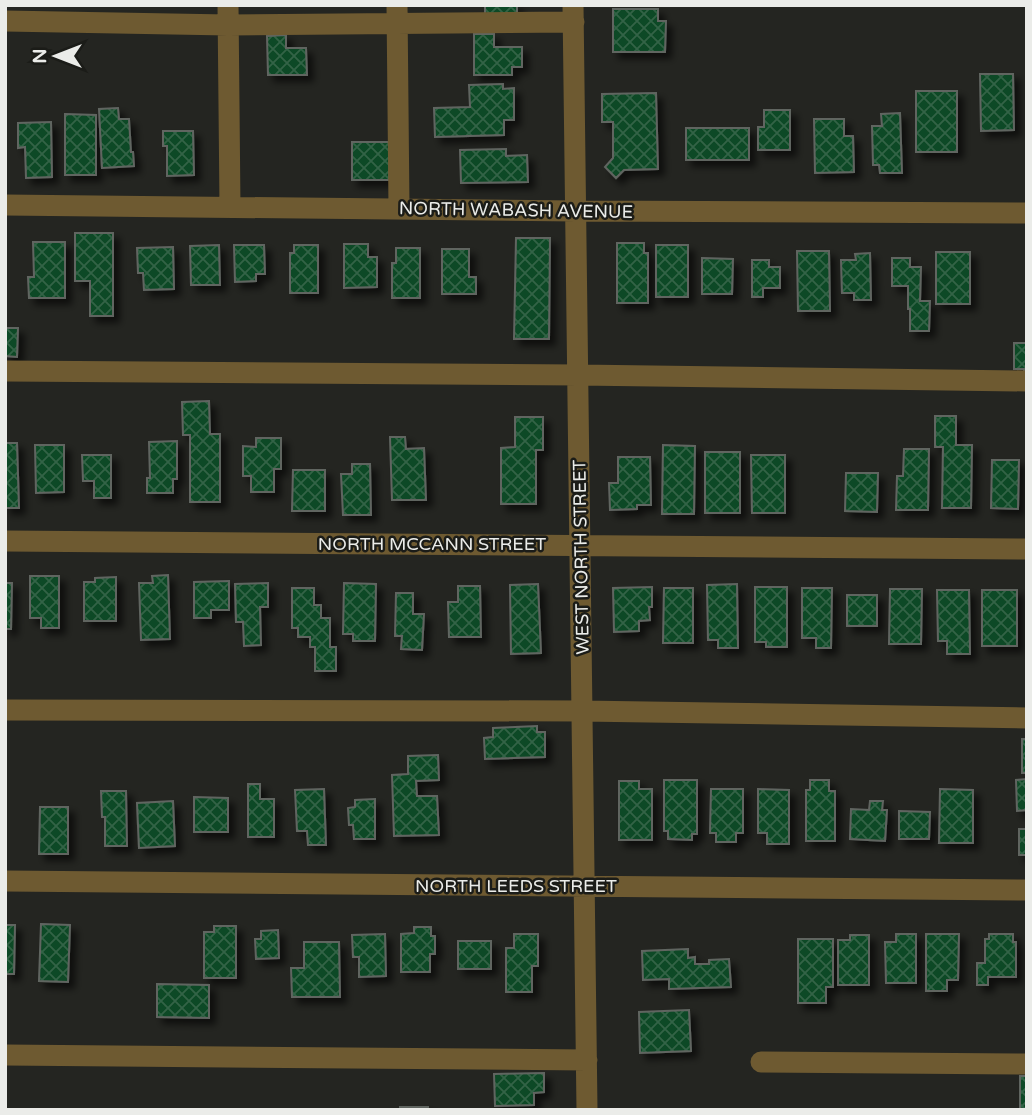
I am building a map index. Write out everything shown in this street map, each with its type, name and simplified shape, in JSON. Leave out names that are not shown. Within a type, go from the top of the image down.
[{"type":"street","points":[[5,21],[228,15],[573,14]]},
{"type":"street","name":"WEST NORTH STREET","points":[[573,14],[587,1110]]},
{"type":"street","points":[[228,15],[230,207]]},
{"type":"street","points":[[397,15],[399,209]]},
{"type":"street","name":"NORTH WABASH AVENUE","points":[[5,205],[1027,213]]},
{"type":"street","points":[[5,371],[1027,381]]},
{"type":"street","name":"NORTH MCCANN STREET","points":[[5,541],[1027,549]]},
{"type":"street","points":[[5,710],[582,710],[1027,718]]},
{"type":"street","name":"NORTH LEEDS STREET","points":[[5,881],[1027,890]]},
{"type":"street","points":[[5,1055],[587,1060]]},
{"type":"street","points":[[761,1062],[1027,1064]]},
{"type":"building","points":[[485,5],[517,5],[517,17],[485,16]]},
{"type":"building","points":[[613,9],[658,9],[658,21],[666,21],[665,52],[613,52]]},
{"type":"building","points":[[474,34],[494,34],[494,47],[522,47],[522,67],[512,67],[512,75],[474,75]]},
{"type":"building","points":[[286,35],[286,48],[306,48],[307,75],[268,75],[267,36]]},
{"type":"building","points":[[980,74],[1013,74],[1014,130],[981,131]]},
{"type":"building","points":[[503,84],[503,89],[514,88],[514,120],[504,120],[504,135],[435,137],[434,108],[470,107],[469,85]]},
{"type":"building","points":[[916,91],[957,91],[957,152],[916,152]]},
{"type":"building","points":[[656,93],[658,169],[624,170],[616,178],[605,167],[613,158],[613,122],[602,122],[602,94]]},
{"type":"building","points":[[118,108],[119,119],[129,119],[134,166],[102,168],[99,109]]},
{"type":"building","points":[[764,110],[790,110],[790,150],[758,150],[758,127],[764,127]]},
{"type":"building","points":[[900,113],[902,173],[880,173],[879,165],[873,165],[872,126],[882,126],[881,114]]},
{"type":"building","points":[[65,114],[96,115],[96,175],[65,175]]},
{"type":"building","points":[[814,119],[844,119],[844,136],[853,136],[854,172],[815,173]]},
{"type":"building","points":[[51,122],[52,177],[26,178],[25,147],[18,148],[18,123]]},
{"type":"building","points":[[686,128],[749,128],[749,160],[686,160]]},
{"type":"building","points":[[163,131],[193,131],[194,175],[167,176],[167,146],[163,146]]},
{"type":"building","points":[[352,142],[390,142],[389,180],[352,180]]},
{"type":"building","points":[[506,149],[506,156],[527,155],[528,182],[461,183],[460,150]]},
{"type":"building","points":[[75,233],[113,233],[113,316],[90,316],[90,281],[75,281]]},
{"type":"building","points":[[516,238],[550,238],[549,339],[514,339]]},
{"type":"building","points":[[33,242],[65,242],[65,298],[29,298],[28,277],[34,277]]},
{"type":"building","points":[[617,243],[644,243],[644,253],[648,253],[648,303],[617,303]]},
{"type":"building","points":[[344,244],[368,244],[368,257],[377,257],[377,287],[344,288]]},
{"type":"building","points":[[219,245],[220,285],[191,285],[190,246]]},
{"type":"building","points":[[234,245],[264,245],[265,274],[256,274],[256,281],[235,282]]},
{"type":"building","points":[[294,245],[318,245],[318,293],[290,293],[290,253],[294,253]]},
{"type":"building","points":[[656,245],[688,245],[688,297],[656,297]]},
{"type":"building","points":[[173,247],[174,289],[144,290],[143,273],[138,273],[137,248]]},
{"type":"building","points":[[396,248],[420,248],[420,298],[392,298],[392,263],[396,263]]},
{"type":"building","points":[[442,249],[469,249],[469,277],[476,277],[476,294],[442,294]]},
{"type":"building","points":[[797,251],[829,251],[830,311],[798,311]]},
{"type":"building","points":[[936,252],[970,252],[970,304],[936,304]]},
{"type":"building","points":[[870,253],[871,300],[854,300],[854,293],[842,293],[841,260],[856,260],[855,254]]},
{"type":"building","points":[[702,258],[733,259],[732,294],[702,294]]},
{"type":"building","points":[[892,258],[910,258],[910,267],[921,267],[920,301],[930,301],[929,331],[910,331],[908,286],[892,286]]},
{"type":"building","points":[[752,260],[769,260],[769,267],[780,267],[780,288],[763,288],[763,297],[752,297]]},
{"type":"building","points":[[5,328],[18,328],[17,357],[5,356]]},
{"type":"building","points":[[1014,343],[1027,343],[1027,373],[1024,373],[1024,369],[1014,369]]},
{"type":"building","points":[[209,401],[210,434],[220,434],[220,502],[190,502],[190,435],[183,435],[182,402]]},
{"type":"building","points":[[935,416],[956,416],[956,445],[972,445],[971,508],[942,508],[943,447],[935,447]]},
{"type":"building","points":[[515,417],[543,417],[543,450],[536,450],[536,504],[501,504],[501,448],[515,447]]},
{"type":"building","points":[[390,437],[405,437],[406,449],[424,448],[426,500],[392,500]]},
{"type":"building","points":[[256,438],[281,438],[281,469],[274,469],[274,492],[251,492],[251,476],[243,476],[243,446],[256,447]]},
{"type":"building","points":[[177,441],[177,479],[173,479],[173,493],[147,493],[147,478],[150,478],[149,442]]},
{"type":"building","points":[[5,443],[17,443],[19,508],[5,508]]},
{"type":"building","points":[[35,445],[64,445],[64,492],[36,493]]},
{"type":"building","points":[[663,445],[695,446],[694,514],[662,514]]},
{"type":"building","points":[[904,449],[929,449],[928,510],[896,510],[897,476],[903,476]]},
{"type":"building","points":[[705,452],[740,452],[740,513],[705,513]]},
{"type":"building","points":[[82,455],[111,455],[111,498],[94,498],[94,481],[83,481]]},
{"type":"building","points":[[751,455],[785,455],[785,513],[752,513]]},
{"type":"building","points":[[618,457],[650,457],[651,505],[637,505],[637,509],[610,510],[609,483],[618,483]]},
{"type":"building","points":[[992,460],[1019,460],[1018,509],[991,508]]},
{"type":"building","points":[[352,464],[370,464],[371,515],[343,515],[341,474],[352,474]]},
{"type":"building","points":[[293,470],[325,470],[325,511],[292,511]]},
{"type":"building","points":[[846,473],[878,473],[877,512],[845,511]]},
{"type":"building","points":[[168,575],[170,639],[141,640],[139,583],[153,583],[152,576]]},
{"type":"building","points":[[30,576],[59,576],[59,628],[41,628],[41,618],[30,618]]},
{"type":"building","points":[[116,577],[116,621],[84,621],[84,582],[95,582],[95,578]]},
{"type":"building","points":[[229,581],[229,610],[211,610],[211,618],[194,618],[194,582]]},
{"type":"building","points":[[5,583],[12,583],[11,629],[5,629]]},
{"type":"building","points":[[268,583],[268,607],[260,607],[261,645],[244,646],[243,622],[236,622],[235,584]]},
{"type":"building","points":[[344,583],[376,584],[375,641],[353,641],[353,634],[343,634]]},
{"type":"building","points":[[538,584],[541,653],[511,654],[510,585]]},
{"type":"building","points":[[737,584],[738,648],[718,648],[718,640],[708,640],[707,585]]},
{"type":"building","points":[[458,586],[480,586],[481,637],[449,637],[448,602],[458,602]]},
{"type":"building","points":[[652,587],[650,620],[639,621],[639,631],[614,632],[613,588]]},
{"type":"building","points":[[755,587],[787,587],[787,647],[766,647],[766,642],[755,642]]},
{"type":"building","points":[[292,588],[314,588],[314,605],[321,605],[321,618],[330,618],[330,647],[336,647],[336,671],[315,671],[315,647],[310,647],[310,637],[298,637],[298,628],[292,628]]},
{"type":"building","points":[[664,588],[693,588],[693,643],[663,643]]},
{"type":"building","points":[[802,588],[832,588],[831,648],[816,648],[816,638],[802,638]]},
{"type":"building","points":[[890,589],[922,589],[921,644],[889,644]]},
{"type":"building","points":[[937,590],[969,590],[970,654],[947,654],[947,641],[938,641]]},
{"type":"building","points":[[982,590],[1017,590],[1017,646],[982,646]]},
{"type":"building","points":[[396,593],[413,593],[413,614],[424,614],[422,650],[401,649],[402,636],[395,636]]},
{"type":"building","points":[[847,595],[877,595],[877,626],[847,626]]},
{"type":"building","points":[[537,726],[537,732],[545,732],[545,757],[485,759],[484,738],[493,737],[493,728]]},
{"type":"building","points":[[1022,739],[1027,739],[1027,773],[1022,773]]},
{"type":"building","points":[[438,755],[439,780],[416,781],[417,796],[437,796],[439,835],[394,836],[392,775],[408,774],[408,756]]},
{"type":"building","points":[[1027,779],[1027,810],[1017,811],[1016,780]]},
{"type":"building","points":[[664,780],[697,780],[697,834],[692,834],[692,840],[668,839],[668,831],[664,831]]},
{"type":"building","points":[[810,780],[829,780],[829,791],[835,791],[835,841],[806,841],[806,790],[810,790]]},
{"type":"building","points":[[619,781],[639,781],[639,789],[652,789],[652,840],[619,840]]},
{"type":"building","points":[[248,784],[260,784],[260,799],[274,799],[274,837],[248,837]]},
{"type":"building","points":[[324,789],[326,845],[308,845],[307,831],[297,831],[295,790]]},
{"type":"building","points":[[711,789],[743,789],[743,833],[736,833],[736,842],[716,842],[716,833],[710,833]]},
{"type":"building","points":[[758,789],[789,790],[789,844],[767,844],[767,833],[758,833]]},
{"type":"building","points":[[940,789],[973,790],[973,843],[939,843]]},
{"type":"building","points":[[101,791],[126,791],[127,846],[105,846],[105,817],[102,817]]},
{"type":"building","points":[[194,797],[228,798],[228,832],[194,832]]},
{"type":"building","points":[[375,799],[375,839],[354,839],[353,825],[349,825],[348,808],[355,807],[355,800]]},
{"type":"building","points":[[173,801],[175,846],[139,848],[137,803]]},
{"type":"building","points":[[870,801],[883,801],[882,810],[887,810],[885,841],[850,839],[851,809],[869,810]]},
{"type":"building","points":[[40,807],[68,807],[68,854],[39,854]]},
{"type":"building","points":[[899,811],[930,812],[929,839],[899,839]]},
{"type":"building","points":[[1019,829],[1027,829],[1027,855],[1019,855]]},
{"type":"building","points":[[41,924],[70,925],[68,982],[39,981]]},
{"type":"building","points":[[5,925],[15,925],[14,974],[5,974]]},
{"type":"building","points":[[214,926],[236,926],[236,978],[204,978],[204,932],[214,932]]},
{"type":"building","points":[[414,927],[431,927],[431,936],[435,936],[435,954],[430,954],[430,972],[401,972],[401,934],[414,933]]},
{"type":"building","points":[[278,930],[279,958],[256,959],[255,939],[261,939],[261,931]]},
{"type":"building","points":[[385,934],[386,976],[359,977],[359,957],[353,957],[352,935]]},
{"type":"building","points":[[514,934],[538,934],[538,966],[532,966],[532,992],[506,992],[506,948],[514,948]]},
{"type":"building","points":[[896,934],[916,934],[916,983],[886,983],[885,942],[896,942]]},
{"type":"building","points":[[926,934],[959,934],[958,980],[947,980],[947,991],[926,991]]},
{"type":"building","points":[[989,934],[1013,934],[1013,942],[1016,942],[1016,977],[988,977],[988,985],[977,985],[977,963],[985,963],[985,939],[989,939]]},
{"type":"building","points":[[850,935],[869,935],[869,985],[838,985],[838,940],[850,940]]},
{"type":"building","points":[[798,939],[833,939],[833,987],[826,987],[826,1003],[798,1003]]},
{"type":"building","points":[[458,941],[491,941],[491,969],[458,969]]},
{"type":"building","points":[[304,942],[339,942],[340,997],[292,997],[291,968],[304,968]]},
{"type":"building","points":[[688,949],[688,958],[695,957],[695,964],[729,959],[731,987],[669,989],[669,979],[643,980],[642,951]]},
{"type":"building","points":[[157,984],[209,985],[209,1018],[157,1017]]},
{"type":"building","points":[[689,1010],[691,1051],[640,1053],[639,1012]]},
{"type":"building","points":[[544,1073],[544,1092],[534,1093],[534,1105],[495,1106],[494,1074]]},
{"type":"building","points":[[1020,1076],[1027,1076],[1027,1110],[1020,1110]]},
{"type":"building","points":[[400,1107],[428,1107],[428,1110],[400,1110]]}]
